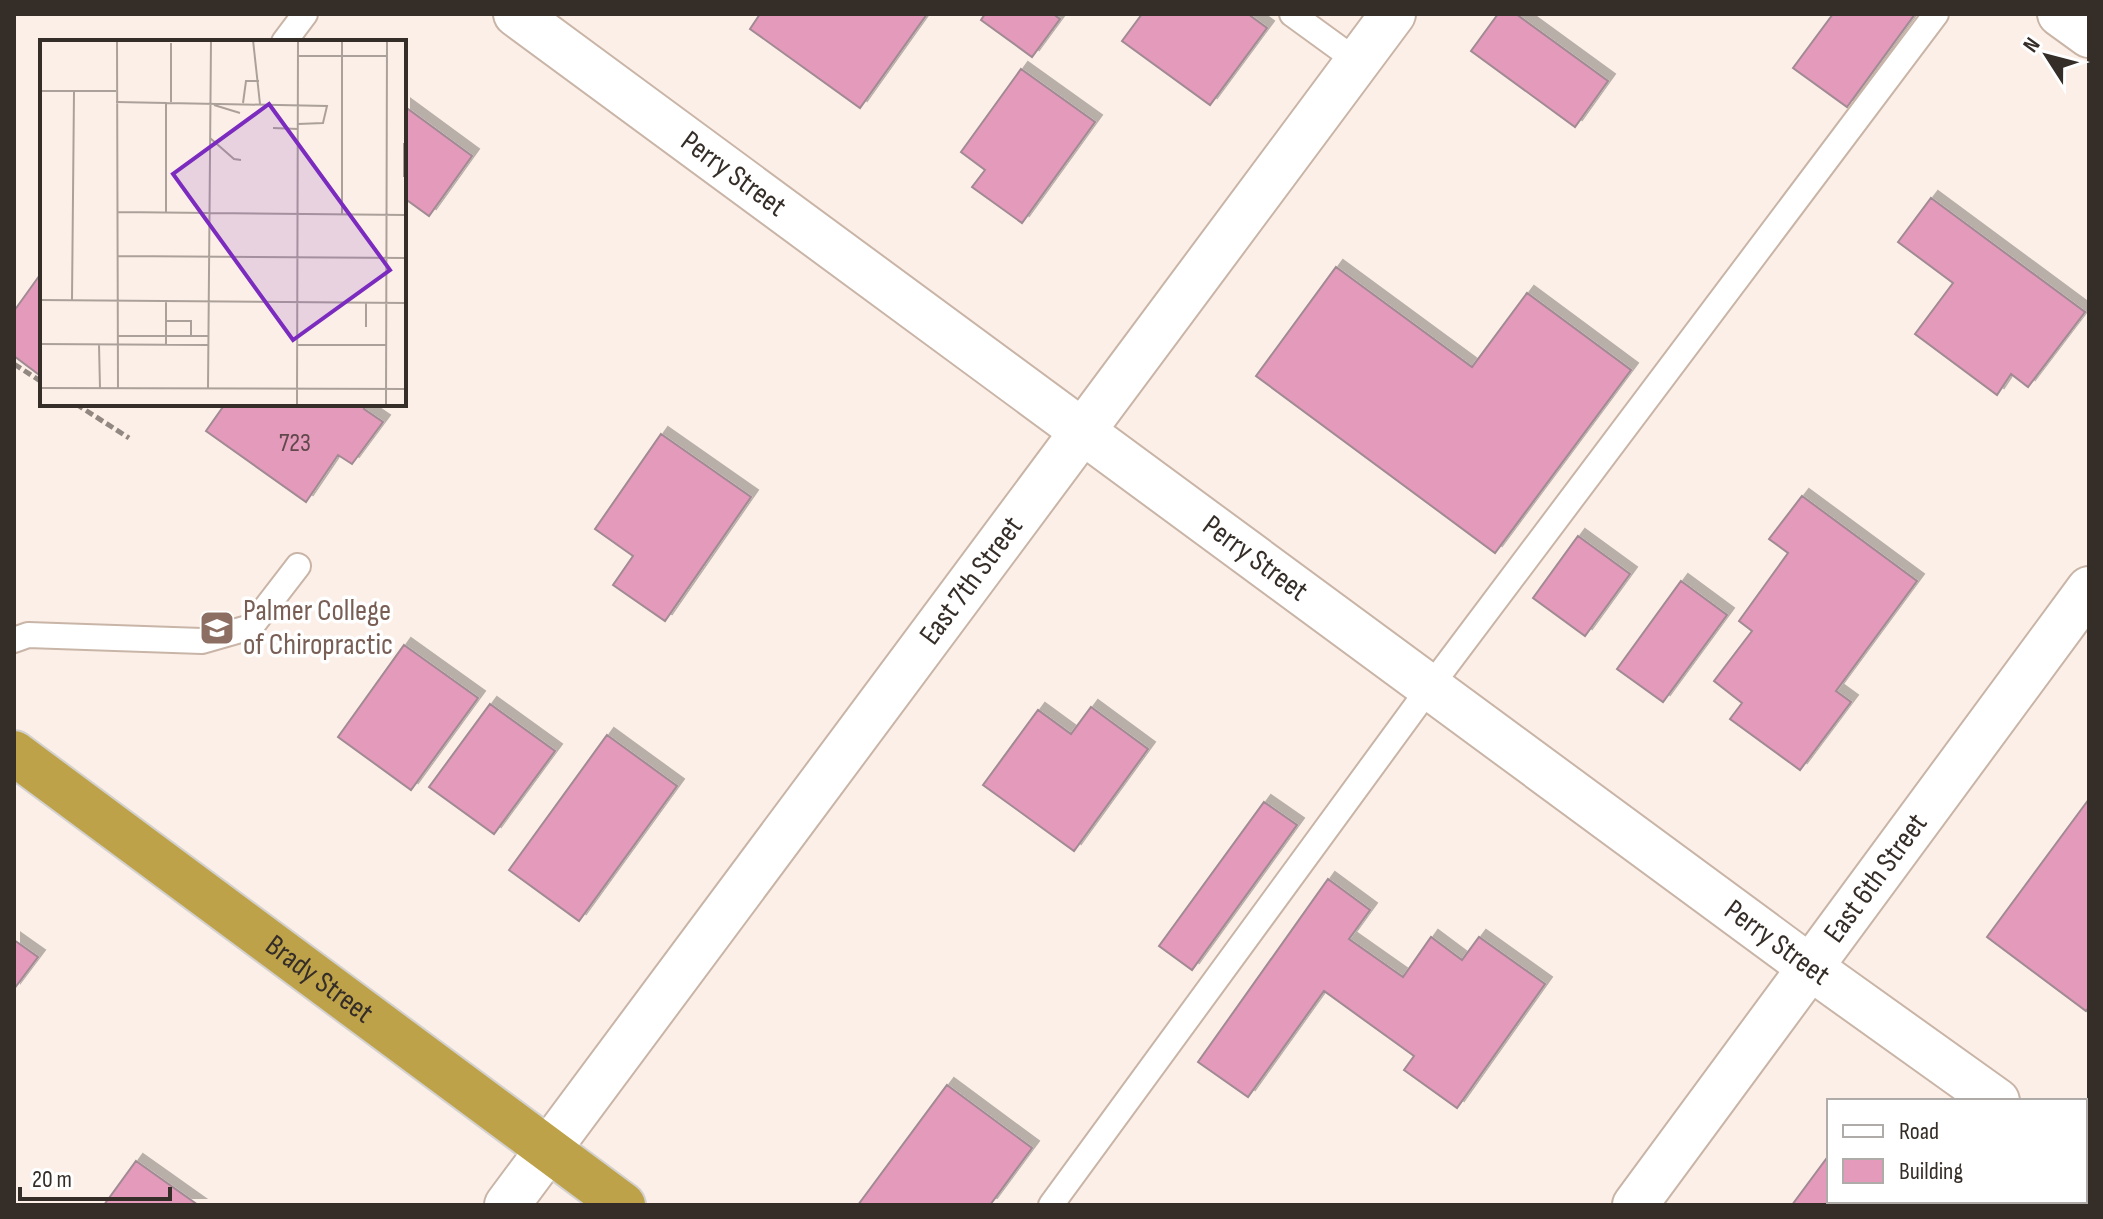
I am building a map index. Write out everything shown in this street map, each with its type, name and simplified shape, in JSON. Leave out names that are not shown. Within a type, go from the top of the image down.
[{"type":"highway","name":"Brady Street","points":[[14,753],[623,1205]]},
{"type":"street","name":"Perry Street","points":[[516,14],[1811,968],[1994,1099]]},
{"type":"street","name":"East 7th Street","points":[[507,1205],[1393,14]]},
{"type":"street","points":[[2060,14],[2089,35]]},
{"type":"street","name":"East 6th Street","points":[[1635,1205],[2089,589]]},
{"type":"lane","points":[[286,40],[305,14]]},
{"type":"lane","points":[[1292,14],[1358,62]]},
{"type":"lane","points":[[1051,1205],[1430,687],[1936,14]]},
{"type":"lane","points":[[14,640],[28,635],[202,641],[251,627],[298,566]]},
{"type":"path","points":[[14,364],[40,381]]},
{"type":"path","points":[[79,406],[129,438]]},
{"type":"building","points":[[760,14],[927,14],[860,108],[750,29]]},
{"type":"building","points":[[985,14],[1053,14],[1060,19],[1032,57],[981,20]]},
{"type":"building","points":[[1142,14],[1248,14],[1267,28],[1210,105],[1122,41]]},
{"type":"building","points":[[1498,14],[1516,14],[1608,81],[1575,127],[1471,51]]},
{"type":"building","points":[[1833,14],[1915,14],[1847,107],[1793,68]]},
{"type":"building","points":[[1021,69],[1095,122],[1022,223],[972,187],[985,170],[961,152]]},
{"type":"building","points":[[406,107],[472,156],[429,216],[406,199]]},
{"type":"building","points":[[1931,198],[2085,312],[2028,387],[2011,374],[1997,395],[1915,334],[1953,283],[1898,242]]},
{"type":"building","points":[[1336,267],[1472,367],[1527,293],[1631,370],[1495,553],[1256,376]]},
{"type":"building","points":[[40,275],[40,376],[14,356],[14,311]]},
{"type":"building","points":[[224,406],[366,406],[364,409],[383,422],[352,464],[338,455],[306,502],[206,431]]},
{"type":"building","points":[[661,434],[751,497],[665,621],[613,585],[633,556],[595,529]]},
{"type":"building","points":[[1802,496],[1917,581],[1836,691],[1851,702],[1800,770],[1730,719],[1742,703],[1714,681],[1752,631],[1739,621],[1788,553],[1769,539]]},
{"type":"building","points":[[1578,536],[1630,574],[1585,636],[1533,598]]},
{"type":"building","points":[[1681,581],[1727,615],[1663,702],[1617,669]]},
{"type":"building","points":[[404,645],[478,698],[411,790],[338,737]]},
{"type":"building","points":[[490,704],[555,751],[494,834],[429,787]]},
{"type":"building","points":[[1091,707],[1148,749],[1074,851],[983,785],[1038,710],[1071,734]]},
{"type":"building","points":[[607,735],[677,786],[579,921],[509,870]]},
{"type":"building","points":[[2089,799],[2089,1007],[2086,1011],[1987,937]]},
{"type":"building","points":[[1264,802],[1297,825],[1192,970],[1159,946]]},
{"type":"building","points":[[1328,879],[1370,910],[1349,939],[1403,977],[1431,937],[1462,960],[1479,937],[1545,984],[1457,1108],[1404,1070],[1414,1056],[1324,991],[1248,1097],[1198,1062]]},
{"type":"building","points":[[14,940],[38,957],[14,989]]},
{"type":"building","points":[[947,1085],[1032,1148],[990,1205],[858,1205]]},
{"type":"building","points":[[1827,1158],[1827,1203],[1931,1205],[1792,1205]]},
{"type":"building","points":[[136,1161],[198,1205],[104,1205]]},
{"type":"place","name":"Palmer College of Chiropractic","points":[[217,628]]}]
